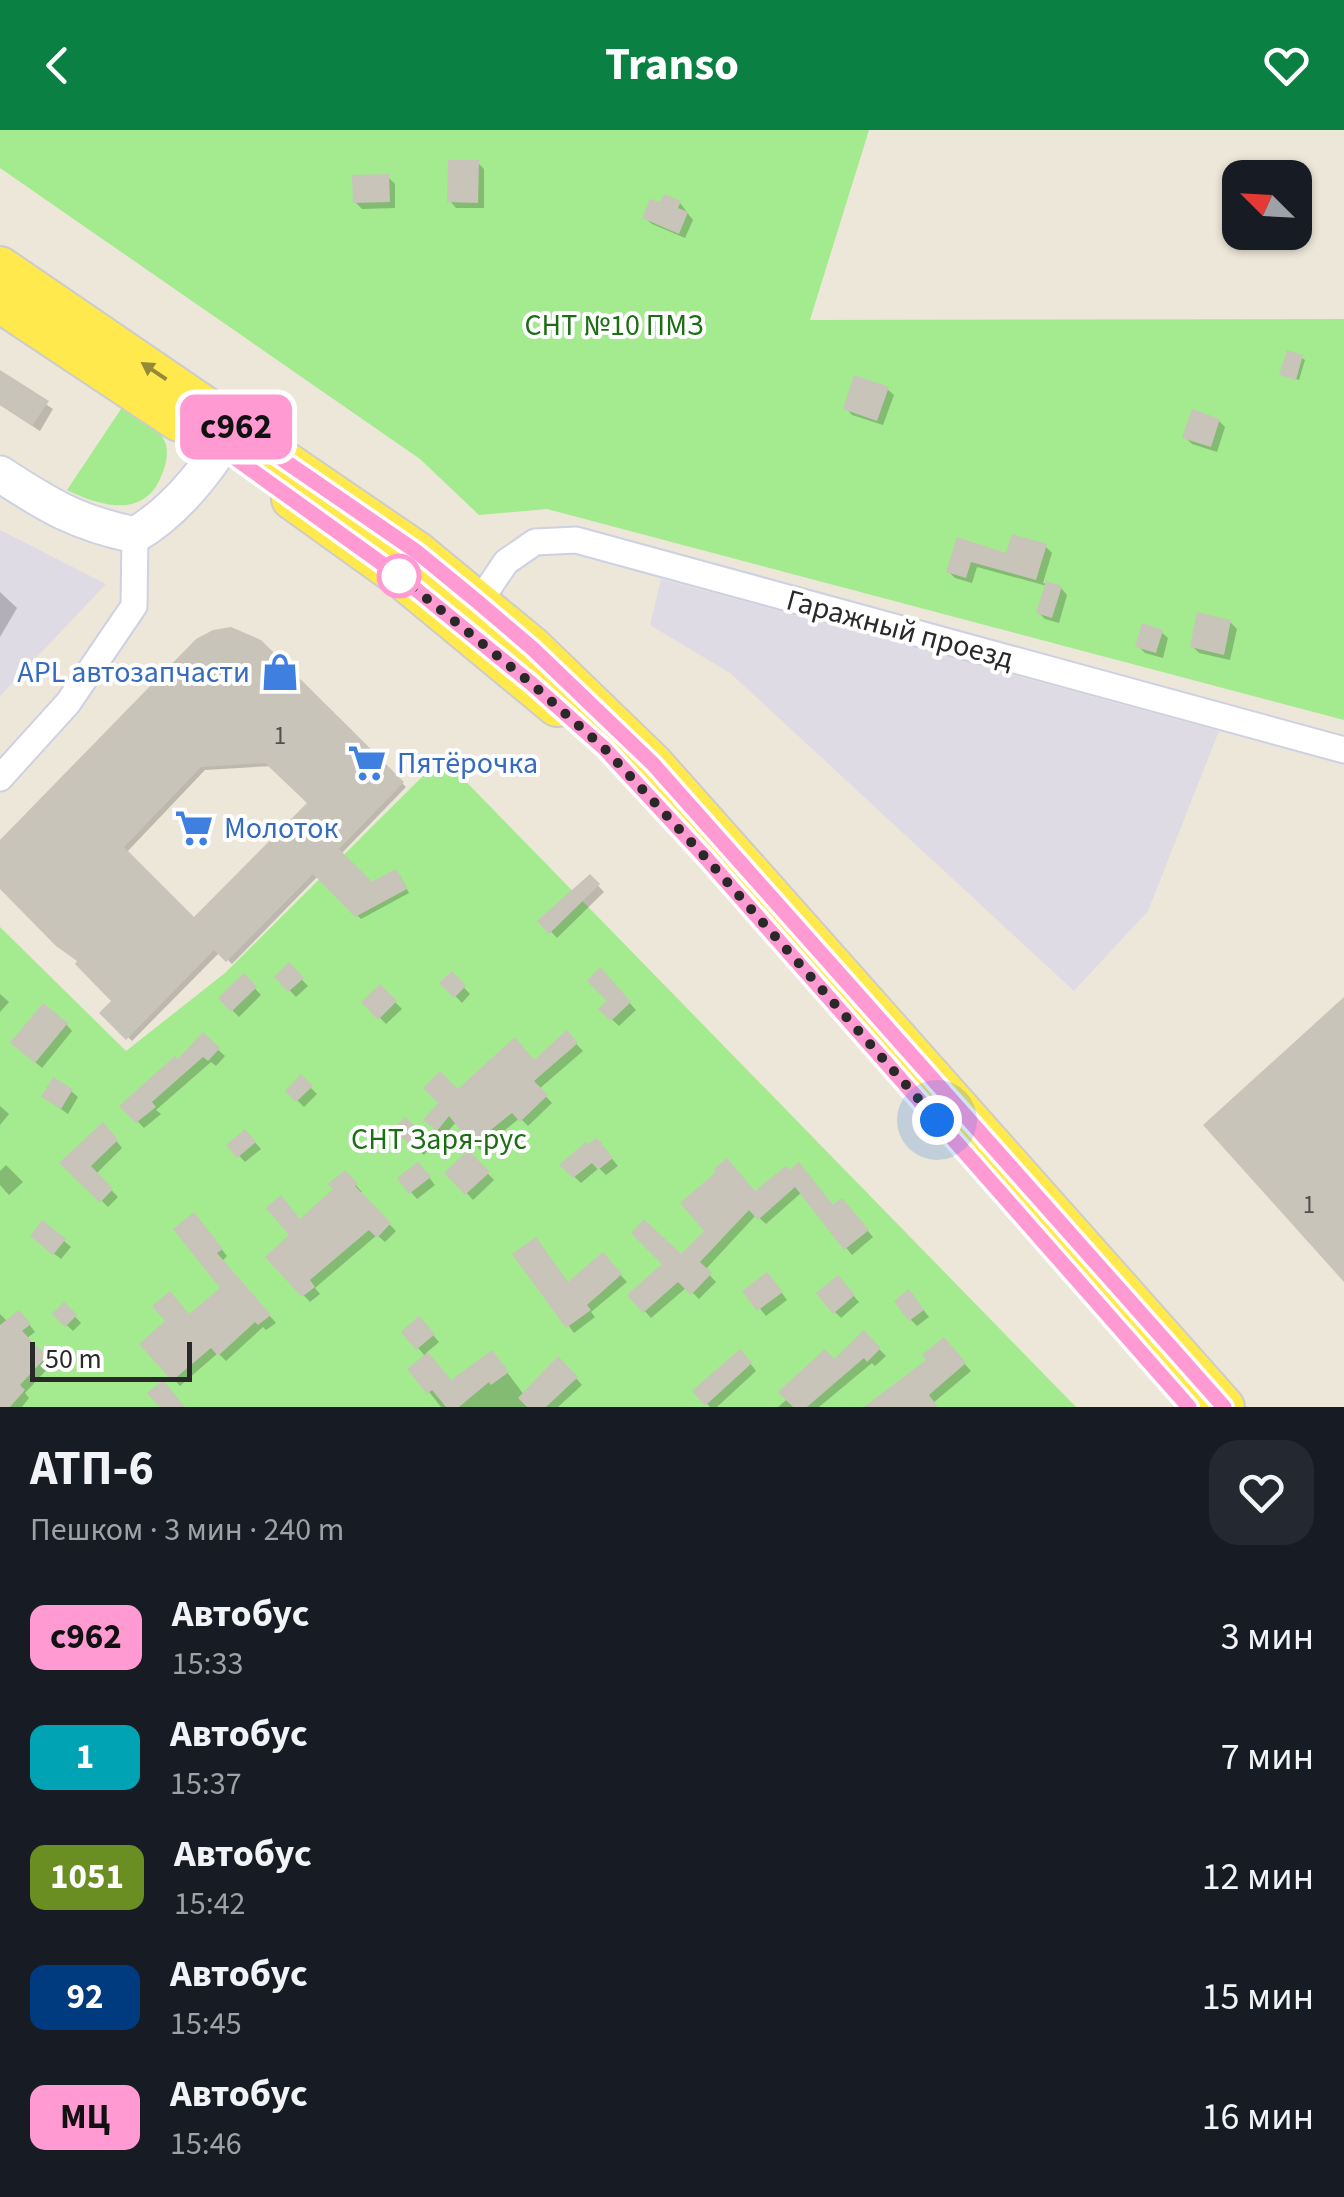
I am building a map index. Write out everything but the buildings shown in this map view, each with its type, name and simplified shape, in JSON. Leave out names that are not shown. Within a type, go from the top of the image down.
[{"type":"main road","points":[[0,267],[228,437],[532,684],[604,748],[705,857],[1190,1407]]},
{"type":"main road","points":[[0,302],[417,552],[532,648],[653,764],[1224,1407]]},
{"type":"main road","points":[[0,474],[92,526],[135,535],[162,519],[228,437]]},
{"type":"street","points":[[0,778],[68,703],[134,606],[135,535]]},
{"type":"street","name":"Гаражный проезд","points":[[478,602],[506,562],[535,542],[576,540],[1344,750]]},
{"type":"shaded area","points":[[0,530],[106,584],[0,696]]},
{"type":"shaded area","points":[[661,579],[1219,731],[1148,911],[1074,991],[730,673],[650,625]]},
{"type":"green space","name":"СНТ №10 ПМЗ","points":[[0,130],[869,130],[810,320],[1344,319],[1344,720],[547,509],[479,515],[420,459],[0,168]]},
{"type":"green space","points":[[123,406],[153,426],[165,442],[166,463],[155,488],[145,498],[121,505],[94,501],[67,490]]},
{"type":"green space","name":"СНТ Заря-рус","points":[[442,757],[1076,1407],[0,1407],[0,927],[126,1051],[225,973]]},
{"type":"bus line","name":"с962","points":[[1189,1407],[705,857],[604,748],[402,578],[221,448],[234,426],[417,552],[532,648],[653,764],[1224,1407]]},
{"type":"place","name":"APL автозапчасти","points":[[280,672]]},
{"type":"place","name":"Пятёрочка","points":[[367,763]]},
{"type":"place","name":"Молоток","points":[[194,828]]},
{"type":"route","points":[[399,576],[604,748],[937,1120]]}]
